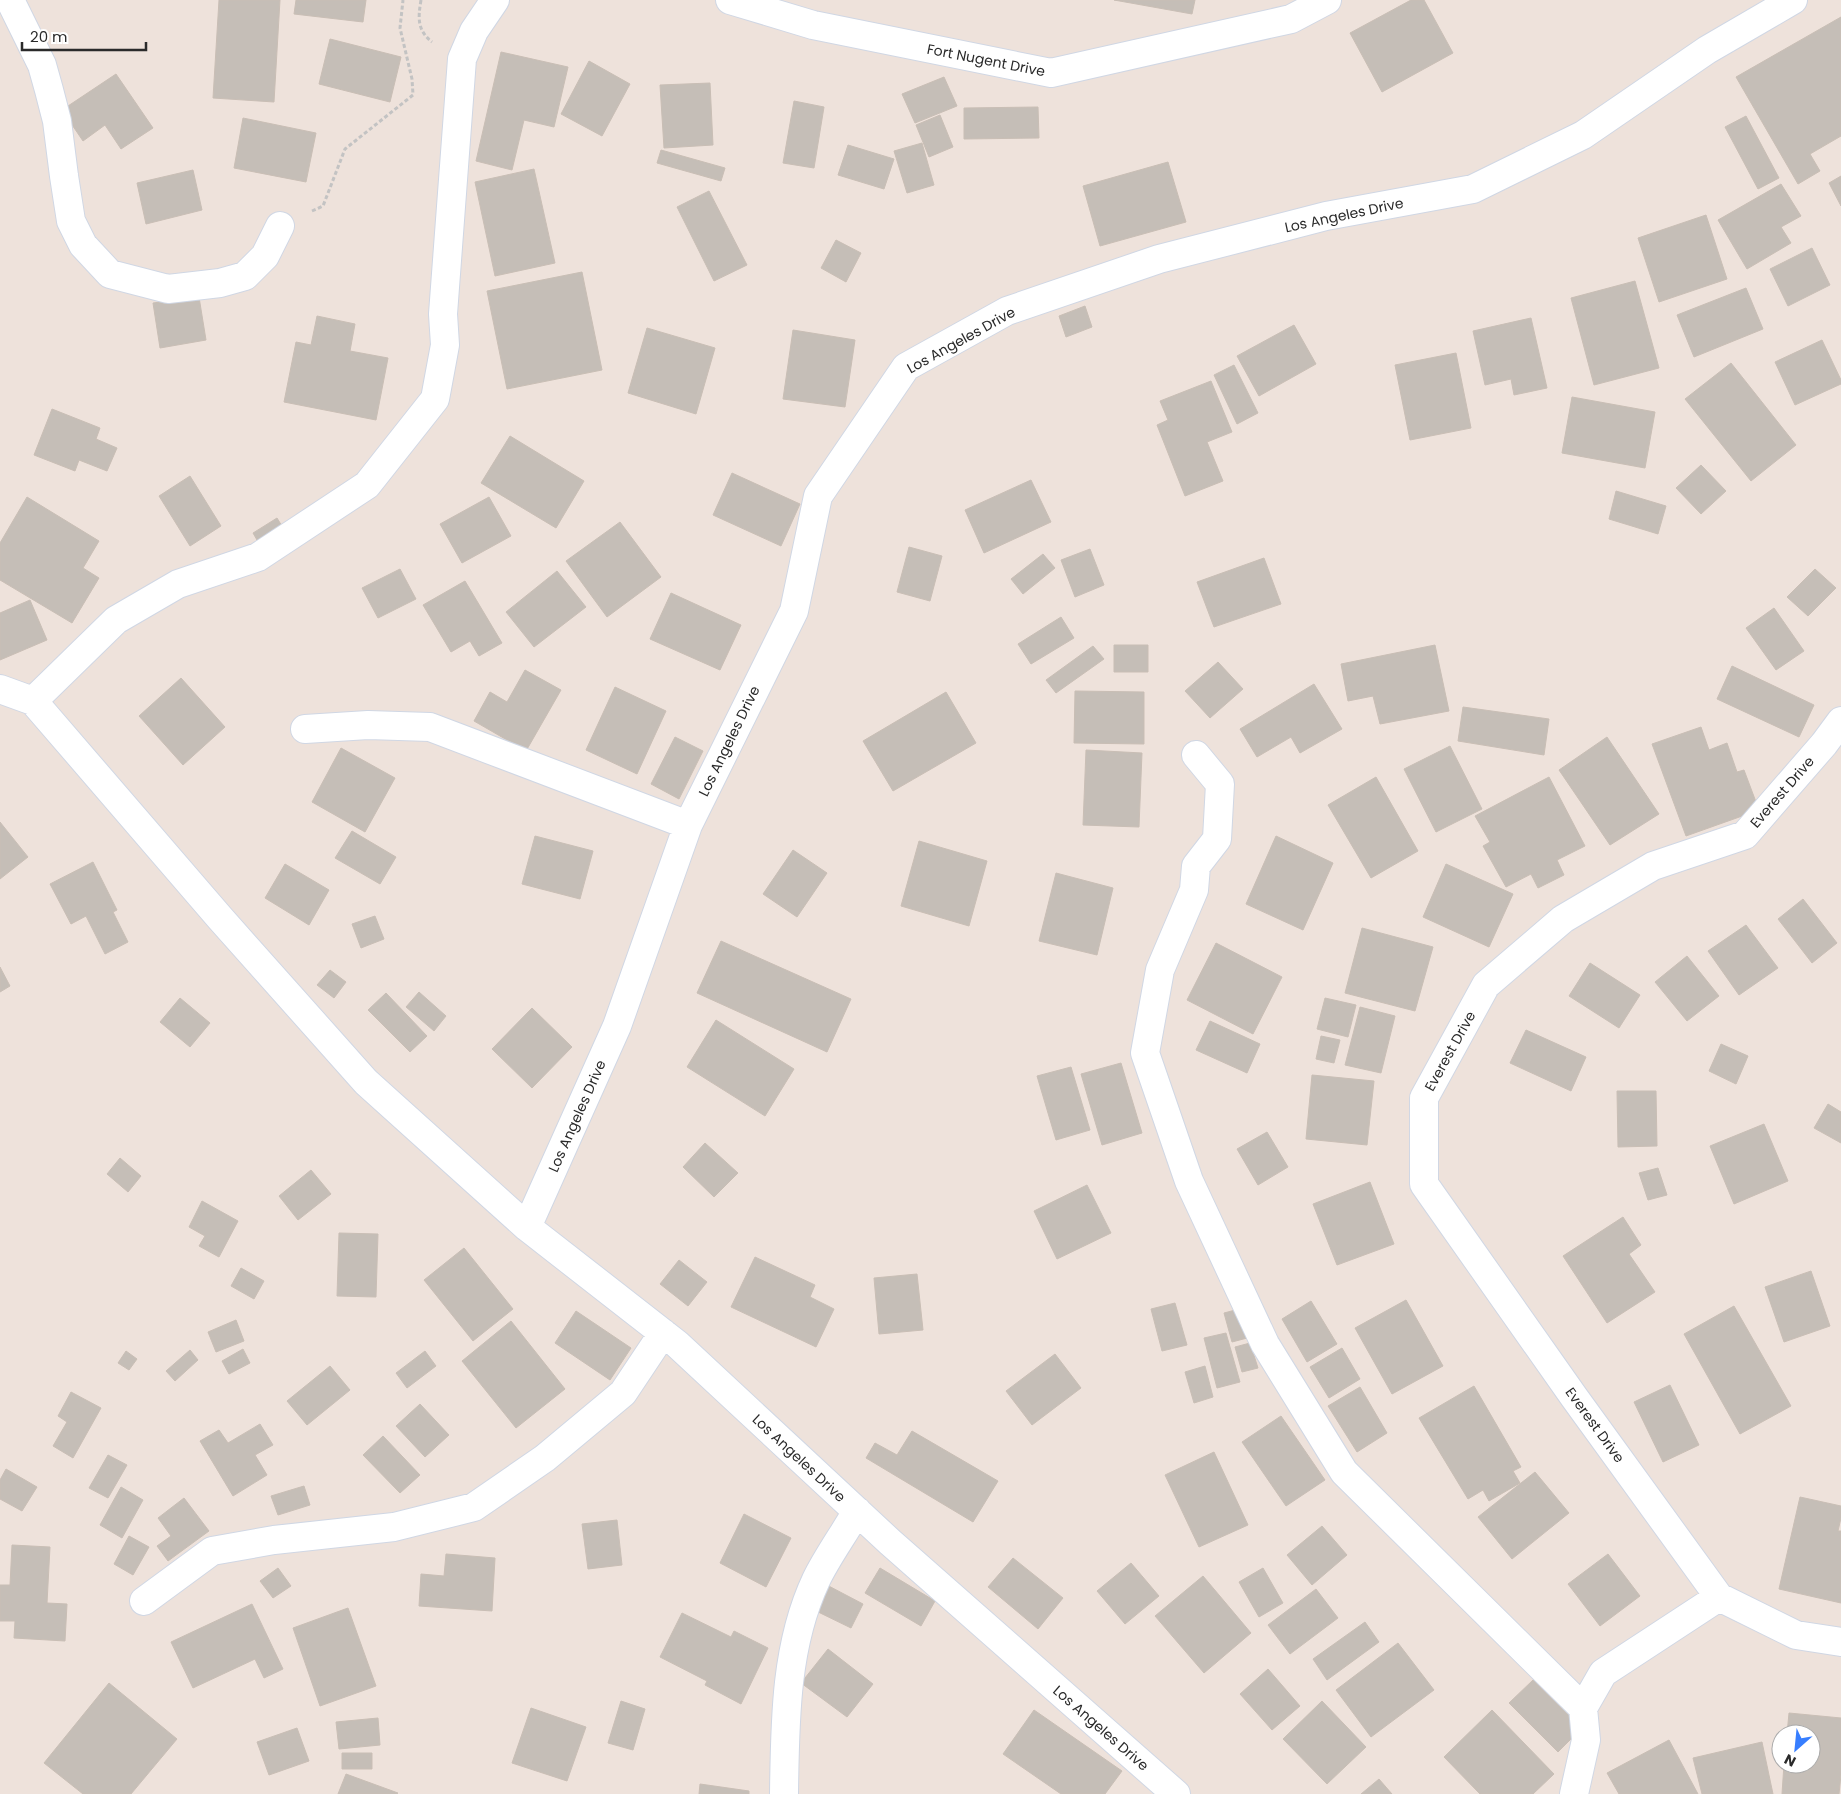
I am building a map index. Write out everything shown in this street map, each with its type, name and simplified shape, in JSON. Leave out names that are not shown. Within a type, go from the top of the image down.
[{"type":"street","points":[[10,0],[42,65],[49,90],[57,121],[71,221],[83,245],[110,274],[168,290],[220,283],[245,276],[265,256],[280,226]]},
{"type":"street","points":[[33,701],[116,620],[178,584],[258,557],[367,485],[436,399],[445,345],[444,314],[462,59],[474,31],[495,0]]},
{"type":"street","name":"Fort Nugent Drive","points":[[730,0],[813,25],[1051,73],[1291,19],[1327,0]]},
{"type":"street","name":"Los Angeles Drive","points":[[1176,1794],[857,1511],[663,1333],[527,1227],[617,1026],[688,825],[794,611],[818,496],[906,367],[1007,311],[1160,258],[1326,216],[1473,190],[1584,135],[1707,50],[1793,0]]},
{"type":"street","points":[[0,689],[33,701],[220,918],[366,1082],[527,1227]]},
{"type":"street","name":"Everest Drive","points":[[1719,1597],[1424,1184],[1424,1098],[1486,985],[1563,919],[1653,866],[1745,835],[1824,744],[1841,721]]},
{"type":"street","points":[[305,729],[368,725],[430,727],[688,825]]},
{"type":"street","points":[[1196,755],[1220,784],[1217,839],[1196,866],[1194,890],[1160,970],[1145,1054],[1190,1181],[1266,1344],[1344,1472],[1583,1708]]},
{"type":"street","points":[[144,1601],[212,1551],[274,1540],[394,1527],[474,1507],[545,1458],[623,1393],[663,1333]]},
{"type":"street","points":[[784,1794],[790,1668],[800,1623],[816,1580],[857,1511]]},
{"type":"street","points":[[1574,1794],[1586,1740],[1583,1708],[1603,1673],[1719,1597],[1796,1635],[1841,1642]]},
{"type":"path","points":[[280,226],[323,206],[344,149],[413,95],[412,79],[400,28],[403,0]]},
{"type":"building","points":[[219,0],[280,0],[274,102],[213,98]]},
{"type":"building","points":[[296,0],[366,0],[363,22],[294,14]]},
{"type":"building","points":[[1114,0],[1195,0],[1192,14]]},
{"type":"building","points":[[1411,0],[1424,0],[1453,53],[1382,92],[1350,33]]},
{"type":"building","points":[[1841,17],[1841,136],[1810,154],[1820,171],[1798,184],[1736,77]]},
{"type":"building","points":[[330,39],[401,57],[390,102],[319,84]]},
{"type":"building","points":[[501,52],[568,67],[554,127],[524,120],[512,170],[476,161]]},
{"type":"building","points":[[589,61],[630,84],[602,136],[561,114]]},
{"type":"building","points":[[116,74],[153,128],[121,149],[105,125],[83,141],[62,110]]},
{"type":"building","points":[[944,77],[957,106],[915,123],[902,94]]},
{"type":"building","points":[[710,83],[713,145],[664,148],[660,85]]},
{"type":"building","points":[[794,101],[824,107],[814,168],[783,163]]},
{"type":"building","points":[[1038,107],[1039,138],[964,139],[964,108]]},
{"type":"building","points":[[940,115],[953,147],[929,157],[916,125]]},
{"type":"building","points":[[1746,116],[1779,178],[1758,189],[1725,127]]},
{"type":"building","points":[[243,118],[316,133],[306,182],[234,168]]},
{"type":"building","points":[[922,143],[934,185],[907,193],[894,151]]},
{"type":"building","points":[[848,145],[894,159],[884,189],[838,175]]},
{"type":"building","points":[[661,150],[725,168],[721,181],[657,163]]},
{"type":"building","points":[[1168,162],[1186,222],[1100,246],[1083,186]]},
{"type":"building","points":[[534,169],[555,263],[495,276],[475,182]]},
{"type":"building","points":[[193,170],[202,210],[146,224],[137,183]]},
{"type":"building","points":[[1841,176],[1841,206],[1829,183]]},
{"type":"building","points":[[1781,184],[1801,216],[1781,227],[1791,243],[1747,269],[1718,220]]},
{"type":"building","points":[[709,191],[747,265],[714,281],[677,207]]},
{"type":"building","points":[[1706,215],[1727,279],[1659,302],[1638,238]]},
{"type":"building","points":[[836,240],[861,253],[846,282],[821,268]]},
{"type":"building","points":[[1812,248],[1830,285],[1788,306],[1770,269]]},
{"type":"building","points":[[582,272],[602,370],[507,389],[487,291]]},
{"type":"building","points":[[1635,281],[1659,368],[1594,385],[1571,298]]},
{"type":"building","points":[[1746,288],[1763,329],[1694,357],[1677,315]]},
{"type":"building","points":[[199,297],[206,340],[160,348],[153,303]]},
{"type":"building","points":[[1085,306],[1092,327],[1066,337],[1059,316]]},
{"type":"building","points":[[317,316],[355,324],[350,351],[388,358],[376,420],[284,402],[296,342],[311,345]]},
{"type":"building","points":[[1531,318],[1547,388],[1514,395],[1511,379],[1485,385],[1473,331]]},
{"type":"building","points":[[1294,325],[1316,364],[1259,396],[1237,356]]},
{"type":"building","points":[[647,328],[715,348],[696,414],[628,393]]},
{"type":"building","points":[[793,330],[855,340],[845,407],[783,399]]},
{"type":"building","points":[[1822,340],[1841,380],[1841,384],[1795,405],[1775,362]]},
{"type":"building","points":[[1456,353],[1471,428],[1410,440],[1395,365]]},
{"type":"building","points":[[1731,363],[1796,445],[1751,481],[1685,399]]},
{"type":"building","points":[[1234,365],[1258,413],[1237,424],[1214,375]]},
{"type":"building","points":[[1211,381],[1232,432],[1207,442],[1223,481],[1185,496],[1157,425],[1168,420],[1160,401]]},
{"type":"building","points":[[1572,397],[1655,412],[1645,468],[1562,453]]},
{"type":"building","points":[[52,409],[100,428],[96,439],[117,448],[107,471],[79,460],[75,471],[34,455]]},
{"type":"building","points":[[510,436],[584,481],[556,528],[481,483]]},
{"type":"building","points":[[1701,465],[1726,491],[1701,514],[1676,488]]},
{"type":"building","points":[[732,473],[800,504],[781,546],[713,515]]},
{"type":"building","points":[[190,476],[221,526],[190,546],[159,496]]},
{"type":"building","points":[[1031,480],[1051,522],[984,553],[965,510]]},
{"type":"building","points":[[1616,491],[1666,506],[1658,534],[1609,519]]},
{"type":"building","points":[[27,497],[99,541],[83,568],[99,578],[72,623],[0,580],[0,543]]},
{"type":"building","points":[[489,497],[511,536],[462,563],[440,524]]},
{"type":"building","points":[[277,518],[285,531],[261,547],[253,533]]},
{"type":"building","points":[[620,522],[661,577],[607,617],[566,561]]},
{"type":"building","points":[[909,547],[942,556],[930,601],[897,592]]},
{"type":"building","points":[[1090,549],[1104,585],[1075,597],[1061,560]]},
{"type":"building","points":[[1043,554],[1055,568],[1023,594],[1011,579]]},
{"type":"building","points":[[1264,558],[1281,604],[1214,627],[1197,582]]},
{"type":"building","points":[[400,569],[416,599],[378,618],[362,588]]},
{"type":"building","points":[[1815,569],[1836,588],[1808,616],[1787,597]]},
{"type":"building","points":[[557,571],[586,607],[534,647],[506,612]]},
{"type":"building","points":[[465,581],[502,643],[479,656],[470,641],[451,652],[423,605]]},
{"type":"building","points":[[671,593],[741,625],[720,670],[650,639]]},
{"type":"building","points":[[30,600],[47,640],[0,660],[0,613]]},
{"type":"building","points":[[1774,608],[1804,651],[1776,670],[1746,628]]},
{"type":"building","points":[[1061,617],[1074,638],[1031,664],[1018,644]]},
{"type":"building","points":[[1114,645],[1148,645],[1148,672],[1114,672]]},
{"type":"building","points":[[1435,645],[1449,711],[1380,724],[1373,696],[1348,701],[1341,664]]},
{"type":"building","points":[[1093,646],[1104,659],[1056,693],[1046,680]]},
{"type":"building","points":[[1218,662],[1243,689],[1210,718],[1185,691]]},
{"type":"building","points":[[1732,666],[1814,705],[1799,737],[1717,699]]},
{"type":"building","points":[[525,670],[561,690],[526,751],[474,721],[490,692],[507,702]]},
{"type":"building","points":[[181,678],[225,727],[183,765],[139,716]]},
{"type":"building","points":[[1314,684],[1342,729],[1300,753],[1291,737],[1257,757],[1240,729]]},
{"type":"building","points":[[615,687],[666,711],[637,774],[586,750]]},
{"type":"building","points":[[1075,691],[1144,692],[1144,744],[1074,743]]},
{"type":"building","points":[[946,692],[976,743],[893,791],[863,741]]},
{"type":"building","points":[[1463,707],[1549,719],[1544,755],[1458,741]]},
{"type":"building","points":[[1701,727],[1709,750],[1727,743],[1737,772],[1744,770],[1759,810],[1686,836],[1652,744]]},
{"type":"building","points":[[675,737],[703,751],[679,799],[651,784]]},
{"type":"building","points":[[1607,737],[1659,814],[1610,845],[1559,770]]},
{"type":"building","points":[[1450,746],[1482,809],[1436,832],[1404,769]]},
{"type":"building","points":[[341,748],[395,778],[365,832],[312,802]]},
{"type":"building","points":[[1086,750],[1142,753],[1139,827],[1083,825]]},
{"type":"building","points":[[1376,777],[1418,851],[1371,878],[1328,805]]},
{"type":"building","points":[[1549,777],[1585,846],[1557,860],[1564,875],[1538,888],[1531,874],[1506,887],[1483,846],[1490,842],[1475,816]]},
{"type":"building","points":[[0,822],[28,857],[0,879]]},
{"type":"building","points":[[352,831],[396,857],[380,884],[335,858]]},
{"type":"building","points":[[535,836],[593,851],[580,899],[522,884]]},
{"type":"building","points":[[1276,836],[1333,863],[1303,930],[1246,904]]},
{"type":"building","points":[[919,841],[987,861],[969,926],[901,906]]},
{"type":"building","points":[[793,850],[827,873],[797,917],[763,894]]},
{"type":"building","points":[[93,862],[117,910],[113,912],[128,942],[105,954],[86,916],[71,924],[50,884]]},
{"type":"building","points":[[285,864],[329,890],[309,925],[265,898]]},
{"type":"building","points":[[1446,864],[1513,894],[1489,947],[1423,917]]},
{"type":"building","points":[[1056,873],[1113,888],[1097,955],[1039,941]]},
{"type":"building","points":[[1803,899],[1837,943],[1812,963],[1778,919]]},
{"type":"building","points":[[375,916],[384,939],[361,948],[352,924]]},
{"type":"building","points":[[1746,925],[1778,968],[1739,995],[1708,951]]},
{"type":"building","points":[[1362,928],[1433,947],[1415,1011],[1345,993]]},
{"type":"building","points":[[721,941],[851,999],[827,1052],[697,993]]},
{"type":"building","points":[[1216,943],[1282,977],[1253,1034],[1187,1000]]},
{"type":"building","points":[[1687,956],[1719,996],[1687,1021],[1655,982]]},
{"type":"building","points":[[1590,963],[1640,995],[1619,1028],[1569,996]]},
{"type":"building","points":[[0,967],[10,986],[0,992]]},
{"type":"building","points":[[330,970],[346,982],[334,998],[317,985]]},
{"type":"building","points":[[419,992],[446,1016],[434,1031],[406,1007]]},
{"type":"building","points":[[386,993],[427,1036],[410,1052],[368,1010]]},
{"type":"building","points":[[180,998],[210,1023],[190,1047],[160,1022]]},
{"type":"building","points":[[1325,998],[1356,1005],[1348,1037],[1317,1029]]},
{"type":"building","points":[[1360,1007],[1395,1016],[1381,1073],[1345,1065]]},
{"type":"building","points":[[532,1008],[572,1047],[532,1088],[492,1049]]},
{"type":"building","points":[[716,1020],[794,1069],[765,1116],[687,1067]]},
{"type":"building","points":[[1210,1021],[1260,1044],[1247,1073],[1196,1050]]},
{"type":"building","points":[[1526,1030],[1586,1057],[1571,1091],[1510,1063]]},
{"type":"building","points":[[1321,1036],[1340,1040],[1334,1063],[1316,1059]]},
{"type":"building","points":[[1721,1044],[1748,1056],[1736,1084],[1709,1071]]},
{"type":"building","points":[[1121,1063],[1142,1133],[1102,1145],[1081,1074]]},
{"type":"building","points":[[1071,1067],[1090,1130],[1056,1140],[1037,1076]]},
{"type":"building","points":[[1312,1075],[1374,1081],[1367,1145],[1306,1139]]},
{"type":"building","points":[[1617,1091],[1656,1091],[1657,1146],[1618,1147]]},
{"type":"building","points":[[1828,1104],[1841,1112],[1841,1143],[1814,1128]]},
{"type":"building","points":[[1764,1124],[1788,1181],[1734,1204],[1710,1146]]},
{"type":"building","points":[[1267,1132],[1288,1167],[1258,1185],[1237,1149]]},
{"type":"building","points":[[705,1143],[738,1173],[714,1197],[683,1167]]},
{"type":"building","points":[[120,1158],[141,1176],[128,1192],[107,1174]]},
{"type":"building","points":[[1658,1168],[1667,1195],[1648,1200],[1639,1173]]},
{"type":"building","points":[[311,1170],[331,1194],[298,1220],[279,1196]]},
{"type":"building","points":[[1370,1182],[1394,1244],[1337,1265],[1313,1204]]},
{"type":"building","points":[[1087,1185],[1111,1233],[1057,1259],[1034,1211]]},
{"type":"building","points":[[202,1201],[238,1221],[219,1257],[199,1246],[205,1236],[189,1227]]},
{"type":"building","points":[[1623,1217],[1641,1245],[1629,1254],[1655,1292],[1607,1323],[1563,1256]]},
{"type":"building","points":[[339,1233],[378,1234],[376,1297],[337,1296]]},
{"type":"building","points":[[464,1248],[513,1309],[473,1341],[424,1280]]},
{"type":"building","points":[[755,1257],[815,1285],[810,1297],[834,1309],[816,1347],[731,1307]]},
{"type":"building","points":[[679,1260],[707,1282],[688,1306],[660,1284]]},
{"type":"building","points":[[241,1268],[264,1281],[254,1299],[231,1286]]},
{"type":"building","points":[[1811,1271],[1830,1326],[1784,1342],[1765,1287]]},
{"type":"building","points":[[917,1274],[923,1330],[879,1334],[874,1278]]},
{"type":"building","points":[[1406,1300],[1443,1366],[1392,1394],[1355,1328]]},
{"type":"building","points":[[1311,1301],[1337,1344],[1307,1362],[1282,1319]]},
{"type":"building","points":[[1175,1303],[1187,1345],[1162,1351],[1151,1309]]},
{"type":"building","points":[[1734,1306],[1791,1406],[1740,1434],[1684,1334]]},
{"type":"building","points":[[1243,1308],[1251,1337],[1232,1342],[1224,1313]]},
{"type":"building","points":[[576,1311],[631,1348],[610,1380],[555,1343]]},
{"type":"building","points":[[236,1320],[244,1341],[216,1352],[208,1332]]},
{"type":"building","points":[[511,1321],[565,1389],[516,1428],[462,1361]]},
{"type":"building","points":[[1226,1333],[1240,1382],[1217,1388],[1204,1338]]},
{"type":"building","points":[[1250,1343],[1258,1368],[1242,1372],[1235,1347]]},
{"type":"building","points":[[1342,1348],[1360,1379],[1329,1398],[1310,1367]]},
{"type":"building","points":[[243,1349],[250,1363],[229,1374],[222,1361]]},
{"type":"building","points":[[190,1350],[198,1360],[175,1381],[166,1371]]},
{"type":"building","points":[[126,1351],[137,1359],[129,1370],[118,1363]]},
{"type":"building","points":[[425,1351],[436,1366],[407,1388],[396,1373]]},
{"type":"building","points":[[1055,1354],[1081,1388],[1032,1425],[1006,1391]]},
{"type":"building","points":[[330,1366],[350,1390],[307,1425],[287,1401]]},
{"type":"building","points":[[1205,1366],[1213,1397],[1194,1403],[1185,1372]]},
{"type":"building","points":[[1670,1385],[1699,1445],[1663,1462],[1634,1402]]},
{"type":"building","points":[[1474,1386],[1521,1467],[1513,1471],[1520,1483],[1489,1501],[1483,1490],[1468,1499],[1419,1418]]},
{"type":"building","points":[[1360,1387],[1387,1433],[1357,1452],[1328,1406]]},
{"type":"building","points":[[71,1392],[101,1408],[73,1458],[53,1446],[67,1422],[58,1416]]},
{"type":"building","points":[[420,1404],[449,1435],[425,1457],[396,1426]]},
{"type":"building","points":[[1281,1416],[1325,1480],[1286,1506],[1242,1442]]},
{"type":"building","points":[[260,1424],[273,1445],[255,1455],[267,1475],[233,1496],[200,1441],[219,1430],[228,1443]]},
{"type":"building","points":[[912,1431],[998,1481],[973,1522],[866,1458],[875,1443],[897,1455]]},
{"type":"building","points":[[383,1436],[420,1475],[400,1493],[363,1455]]},
{"type":"building","points":[[1214,1452],[1248,1525],[1199,1547],[1165,1475]]},
{"type":"building","points":[[108,1455],[127,1465],[108,1498],[89,1488]]},
{"type":"building","points":[[6,1469],[37,1487],[22,1511],[0,1499],[0,1480]]},
{"type":"building","points":[[1535,1472],[1569,1513],[1512,1559],[1478,1517]]},
{"type":"building","points":[[304,1486],[310,1505],[278,1515],[271,1496]]},
{"type":"building","points":[[121,1487],[143,1500],[122,1538],[100,1525]]},
{"type":"building","points":[[1800,1497],[1841,1506],[1838,1531],[1841,1531],[1841,1603],[1779,1589]]},
{"type":"building","points":[[184,1498],[209,1531],[168,1561],[157,1546],[171,1536],[158,1518]]},
{"type":"building","points":[[744,1514],[791,1538],[766,1587],[720,1563]]},
{"type":"building","points":[[617,1520],[622,1565],[588,1569],[582,1524]]},
{"type":"building","points":[[1322,1526],[1347,1555],[1312,1585],[1287,1555]]},
{"type":"building","points":[[129,1536],[149,1547],[133,1575],[114,1564]]},
{"type":"building","points":[[12,1545],[50,1547],[47,1603],[67,1604],[65,1641],[14,1638],[15,1621],[0,1621],[0,1585],[10,1585]]},
{"type":"building","points":[[446,1554],[495,1558],[492,1611],[419,1606],[421,1574],[444,1576]]},
{"type":"building","points":[[1608,1554],[1640,1596],[1600,1626],[1568,1584]]},
{"type":"building","points":[[1013,1558],[1063,1598],[1038,1629],[988,1587]]},
{"type":"building","points":[[1131,1563],[1159,1596],[1125,1624],[1097,1591]]},
{"type":"building","points":[[278,1568],[291,1586],[273,1598],[260,1581]]},
{"type":"building","points":[[880,1568],[935,1601],[921,1626],[865,1593]]},
{"type":"building","points":[[1263,1568],[1283,1603],[1259,1617],[1239,1582]]},
{"type":"building","points":[[1203,1576],[1251,1633],[1204,1673],[1155,1616]]},
{"type":"building","points":[[823,1583],[863,1604],[851,1628],[810,1608]]},
{"type":"building","points":[[1316,1589],[1338,1618],[1290,1654],[1268,1625]]},
{"type":"building","points":[[252,1604],[283,1669],[264,1678],[255,1659],[193,1688],[171,1642]]},
{"type":"building","points":[[348,1608],[376,1686],[320,1706],[293,1628]]},
{"type":"building","points":[[682,1613],[731,1637],[734,1631],[768,1648],[741,1704],[705,1685],[707,1681],[660,1657]]},
{"type":"building","points":[[1365,1622],[1379,1642],[1327,1680],[1313,1659]]},
{"type":"building","points":[[1398,1643],[1434,1690],[1371,1737],[1336,1690]]},
{"type":"building","points":[[828,1649],[873,1684],[847,1717],[801,1683]]},
{"type":"building","points":[[1268,1669],[1300,1706],[1272,1730],[1240,1694]]},
{"type":"building","points":[[1533,1680],[1582,1728],[1558,1752],[1509,1703]]},
{"type":"building","points":[[109,1683],[177,1739],[131,1794],[83,1794],[44,1763]]},
{"type":"building","points":[[621,1701],[645,1709],[633,1750],[608,1743]]},
{"type":"building","points":[[1322,1701],[1366,1747],[1327,1784],[1283,1739]]},
{"type":"building","points":[[531,1708],[586,1727],[567,1781],[512,1763]]},
{"type":"building","points":[[1034,1710],[1122,1771],[1105,1794],[1061,1794],[1003,1754]]},
{"type":"building","points":[[1492,1710],[1554,1774],[1533,1794],[1480,1794],[1444,1757]]},
{"type":"building","points":[[1789,1713],[1841,1718],[1839,1794],[1782,1794],[1783,1774],[1821,1774],[1821,1724],[1788,1724]]},
{"type":"building","points":[[378,1718],[380,1745],[339,1749],[336,1722]]},
{"type":"building","points":[[297,1728],[309,1761],[269,1775],[257,1742]]},
{"type":"building","points":[[1669,1740],[1698,1794],[1619,1794],[1607,1773]]},
{"type":"building","points":[[1762,1742],[1773,1794],[1702,1794],[1693,1758]]},
{"type":"building","points":[[342,1753],[372,1753],[372,1769],[342,1769]]},
{"type":"building","points":[[346,1774],[398,1793],[338,1794]]},
{"type":"building","points":[[1379,1779],[1392,1794],[1361,1794]]},
{"type":"building","points":[[700,1784],[749,1791],[749,1794],[699,1794]]}]
